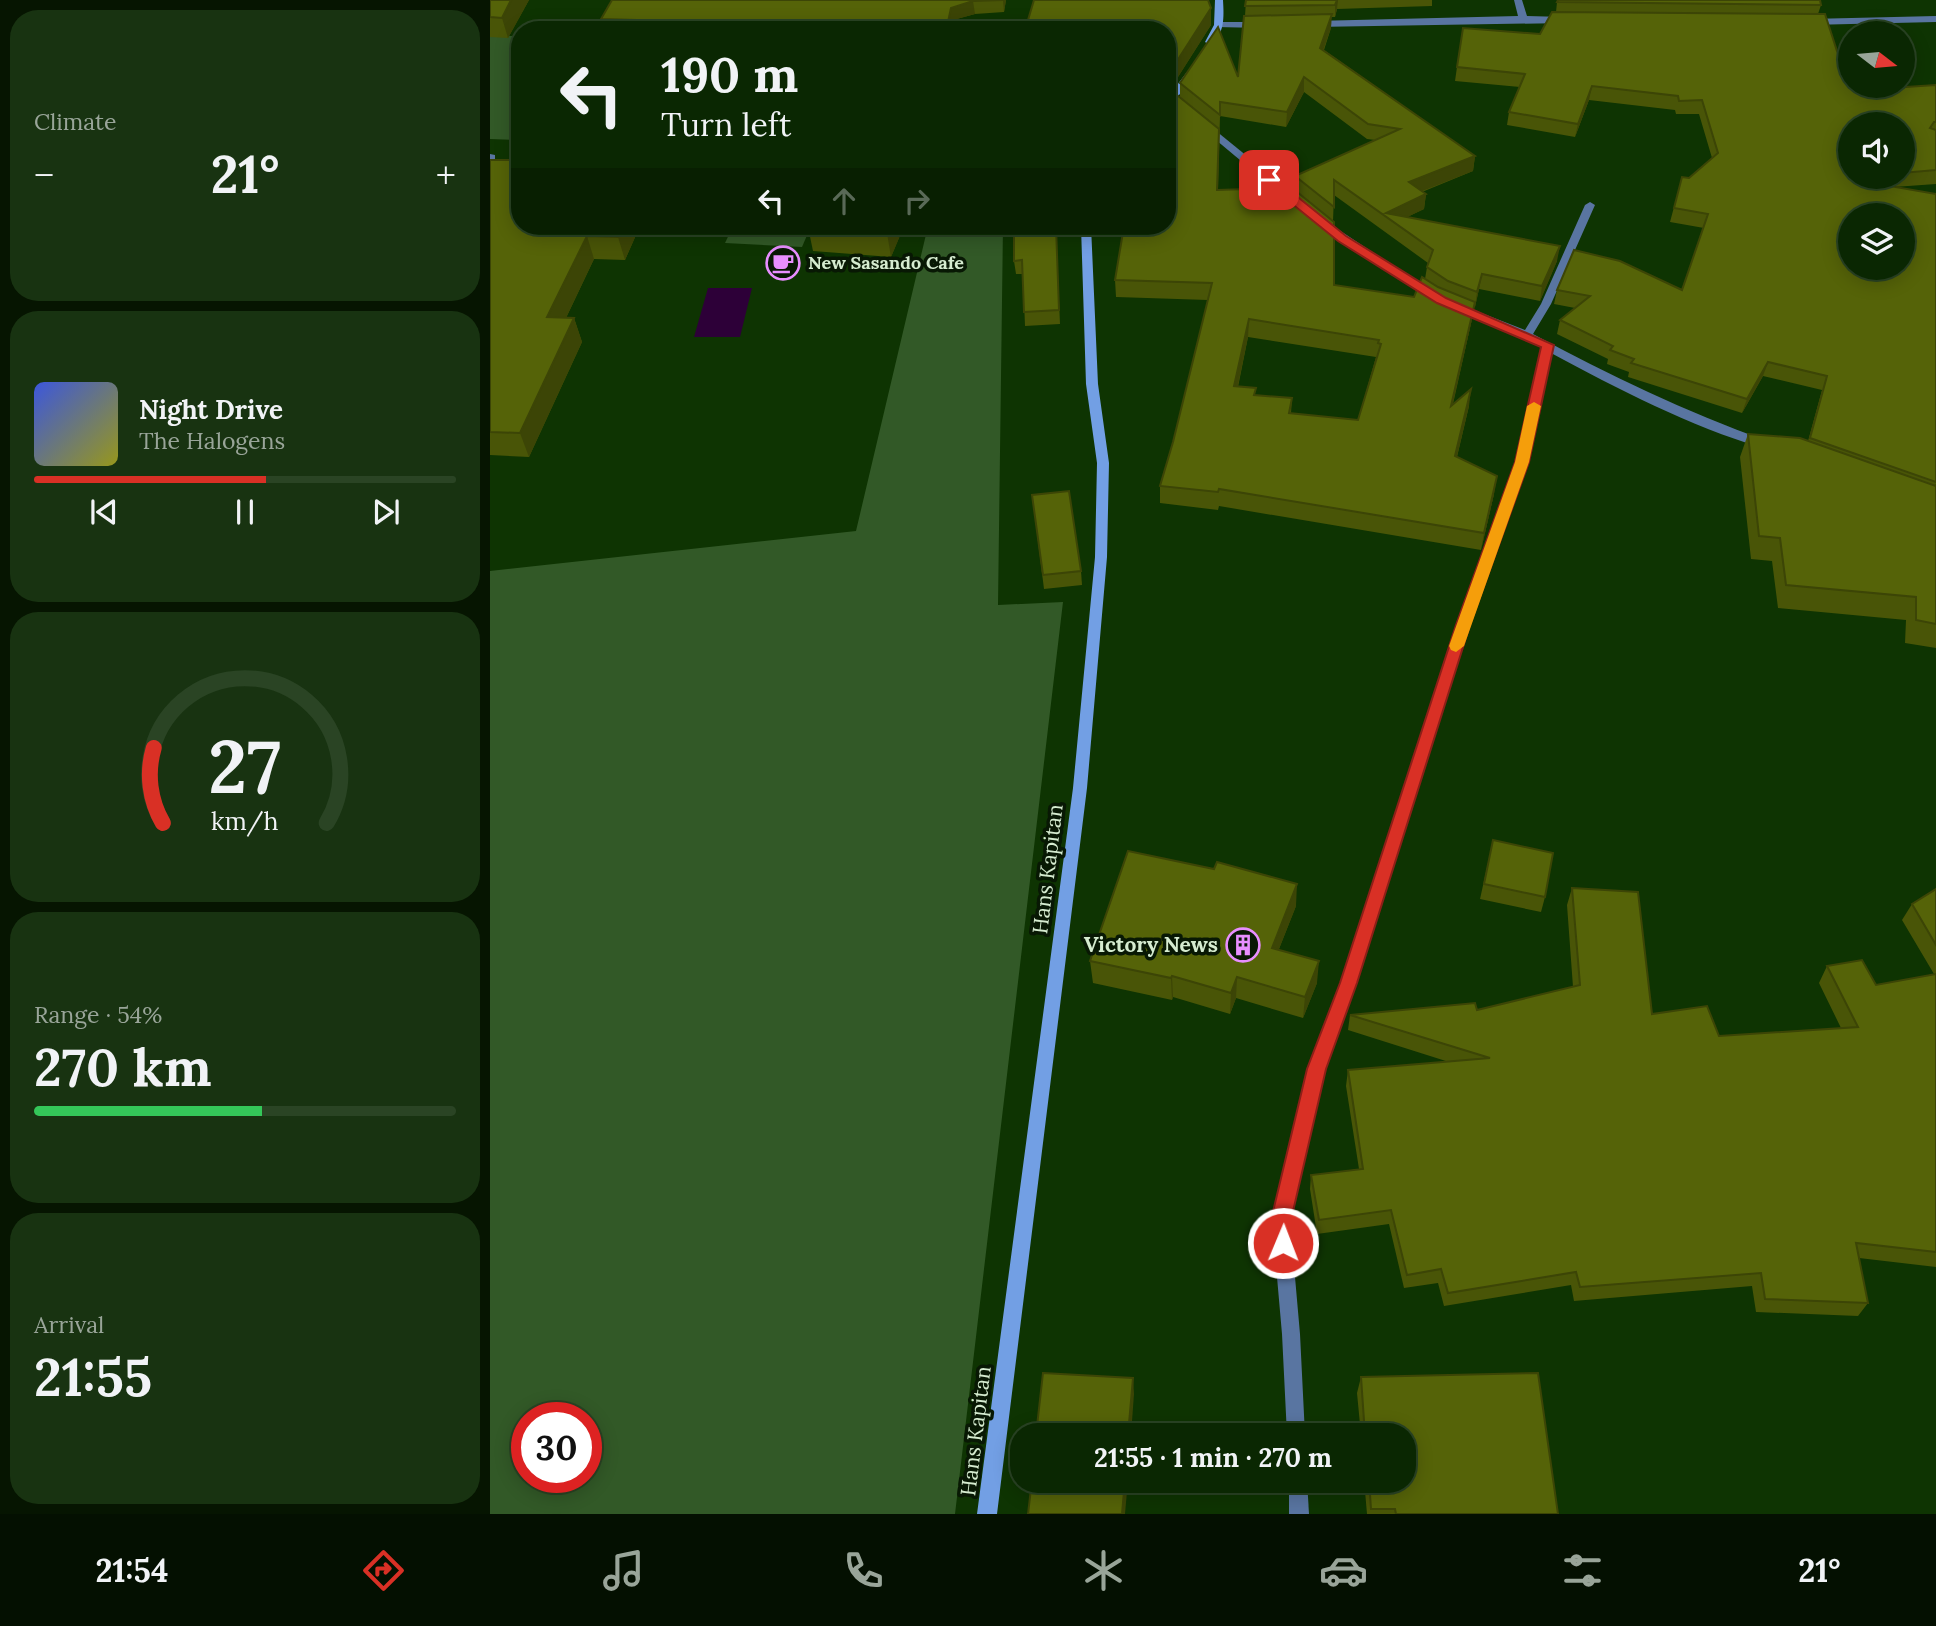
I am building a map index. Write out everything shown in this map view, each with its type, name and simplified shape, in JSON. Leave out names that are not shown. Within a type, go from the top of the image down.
[{"type":"street","points":[[1206,48],[1219,25],[1219,0]]},
{"type":"street","points":[[1518,0],[1523,19]]},
{"type":"street","points":[[1801,22],[1936,19]]},
{"type":"street","points":[[1297,24],[1578,20]]},
{"type":"street","points":[[1219,25],[1271,24]]},
{"type":"street","points":[[1176,93],[1199,60]]},
{"type":"street","points":[[1176,105],[1182,108]]},
{"type":"street","points":[[1192,116],[1291,198]]},
{"type":"street","points":[[1527,335],[1545,304],[1590,205]]},
{"type":"street","points":[[1312,214],[1342,238],[1441,300],[1527,335],[1611,380],[1697,420],[1772,448]]},
{"type":"street","name":"Hans Kapitan","points":[[987,1514],[1080,788],[1101,557],[1103,463],[1091,384],[1086,235]]},
{"type":"street","points":[[1295,1423],[1281,1220],[1316,1069],[1348,983],[1463,625],[1522,462],[1547,345]]},
{"type":"street","points":[[1298,1493],[1299,1514]]},
{"type":"green space","points":[[490,36],[511,36],[511,140],[490,139]]},
{"type":"green space","points":[[729,235],[807,235],[802,247],[725,243]]},
{"type":"green space","points":[[926,235],[1003,235],[998,605],[1063,602],[955,1514],[490,1514],[490,571],[856,531]]},
{"type":"shaded area","points":[[708,288],[752,288],[740,337],[694,337]]},
{"type":"building","points":[[490,0],[511,0],[502,18],[490,17]]},
{"type":"building","points":[[612,0],[1003,0],[973,1],[951,8],[948,21],[601,19]]},
{"type":"building","points":[[1034,0],[1208,0],[1211,8],[1176,63],[1176,21],[1028,21]]},
{"type":"building","points":[[1246,0],[1337,0],[1335,5],[1245,6]]},
{"type":"building","points":[[1820,0],[1821,5],[1557,2]]},
{"type":"building","points":[[1552,12],[1825,14],[1838,52],[1838,98],[1915,98],[1915,86],[1936,85],[1936,122],[1930,128],[1936,130],[1936,170],[1915,172],[1915,112],[1838,112],[1838,189],[1907,189],[1936,194],[1936,482],[1810,438],[1827,376],[1768,362],[1747,399],[1631,363],[1634,359],[1610,350],[1613,346],[1560,320],[1590,296],[1557,290],[1574,250],[1620,261],[1682,290],[1708,214],[1674,208],[1682,177],[1689,178],[1718,153],[1702,100],[1679,101],[1678,96],[1592,86],[1578,124],[1509,112],[1525,74],[1457,67],[1463,28],[1540,34]]},
{"type":"building","points":[[1332,14],[1320,48],[1475,156],[1409,182],[1426,194],[1386,213],[1560,246],[1542,286],[1482,274],[1477,292],[1448,281],[1427,267],[1433,250],[1334,180],[1334,207],[1295,176],[1400,129],[1368,124],[1304,77],[1287,112],[1220,102],[1220,115],[1180,83],[1218,27],[1238,77],[1244,16]]},
{"type":"building","points":[[1176,94],[1219,129],[1217,190],[1247,189],[1243,196],[1281,179],[1334,222],[1334,285],[1414,297],[1422,277],[1438,287],[1475,302],[1451,406],[1471,389],[1455,456],[1497,476],[1484,533],[1219,489],[1218,492],[1160,486],[1212,283],[1115,280],[1122,235],[1176,235]],"holes":[[[1249,319],[1379,340],[1378,343],[1381,344],[1358,420],[1289,413],[1292,398],[1254,395],[1256,388],[1234,386]]]},
{"type":"building","points":[[490,160],[511,160],[511,235],[619,235],[587,236],[547,317],[574,318],[520,433],[490,432]]},
{"type":"building","points":[[1014,235],[1056,235],[1059,310],[1024,312],[1022,260],[1014,261]]},
{"type":"building","points":[[1748,434],[1800,438],[1936,486],[1936,624],[1916,620],[1916,597],[1786,585],[1780,538],[1759,536]]},
{"type":"building","points":[[1069,491],[1081,571],[1043,575],[1032,495]]},
{"type":"building","points":[[1493,840],[1553,853],[1545,897],[1484,884]]},
{"type":"building","points":[[1128,851],[1214,869],[1217,862],[1297,884],[1272,948],[1319,961],[1305,997],[1237,977],[1231,993],[1172,976],[1171,978],[1090,961]]},
{"type":"building","points":[[1572,888],[1638,892],[1652,1014],[1707,1006],[1719,1036],[1858,1027],[1827,966],[1862,960],[1876,985],[1936,974],[1936,1252],[1856,1243],[1868,1303],[1765,1299],[1761,1273],[1580,1287],[1576,1272],[1448,1293],[1441,1269],[1407,1275],[1391,1210],[1319,1220],[1311,1175],[1363,1169],[1348,1070],[1490,1058],[1350,1015],[1475,1003],[1477,1010],[1580,985]]},
{"type":"building","points":[[1936,889],[1936,945],[1912,904]]},
{"type":"building","points":[[1043,1373],[1133,1378],[1129,1423],[1037,1423]]},
{"type":"building","points":[[1538,1373],[1558,1514],[1396,1514],[1395,1509],[1371,1509],[1370,1493],[1416,1493],[1416,1423],[1364,1423],[1361,1377]]},
{"type":"building","points":[[1030,1493],[1124,1493],[1122,1514],[1028,1514]]},
{"type":"slow traffic","points":[[1456,646],[1522,462],[1534,406]]},
{"type":"place","name":"New Sasando Cafe","points":[[783,263]]},
{"type":"place","name":"Victory News","points":[[1243,945]]},
{"type":"route","points":[[1269,180],[1342,238],[1441,300],[1547,345],[1522,462],[1463,625],[1348,983],[1316,1069],[1281,1220],[1283,1243]]}]
